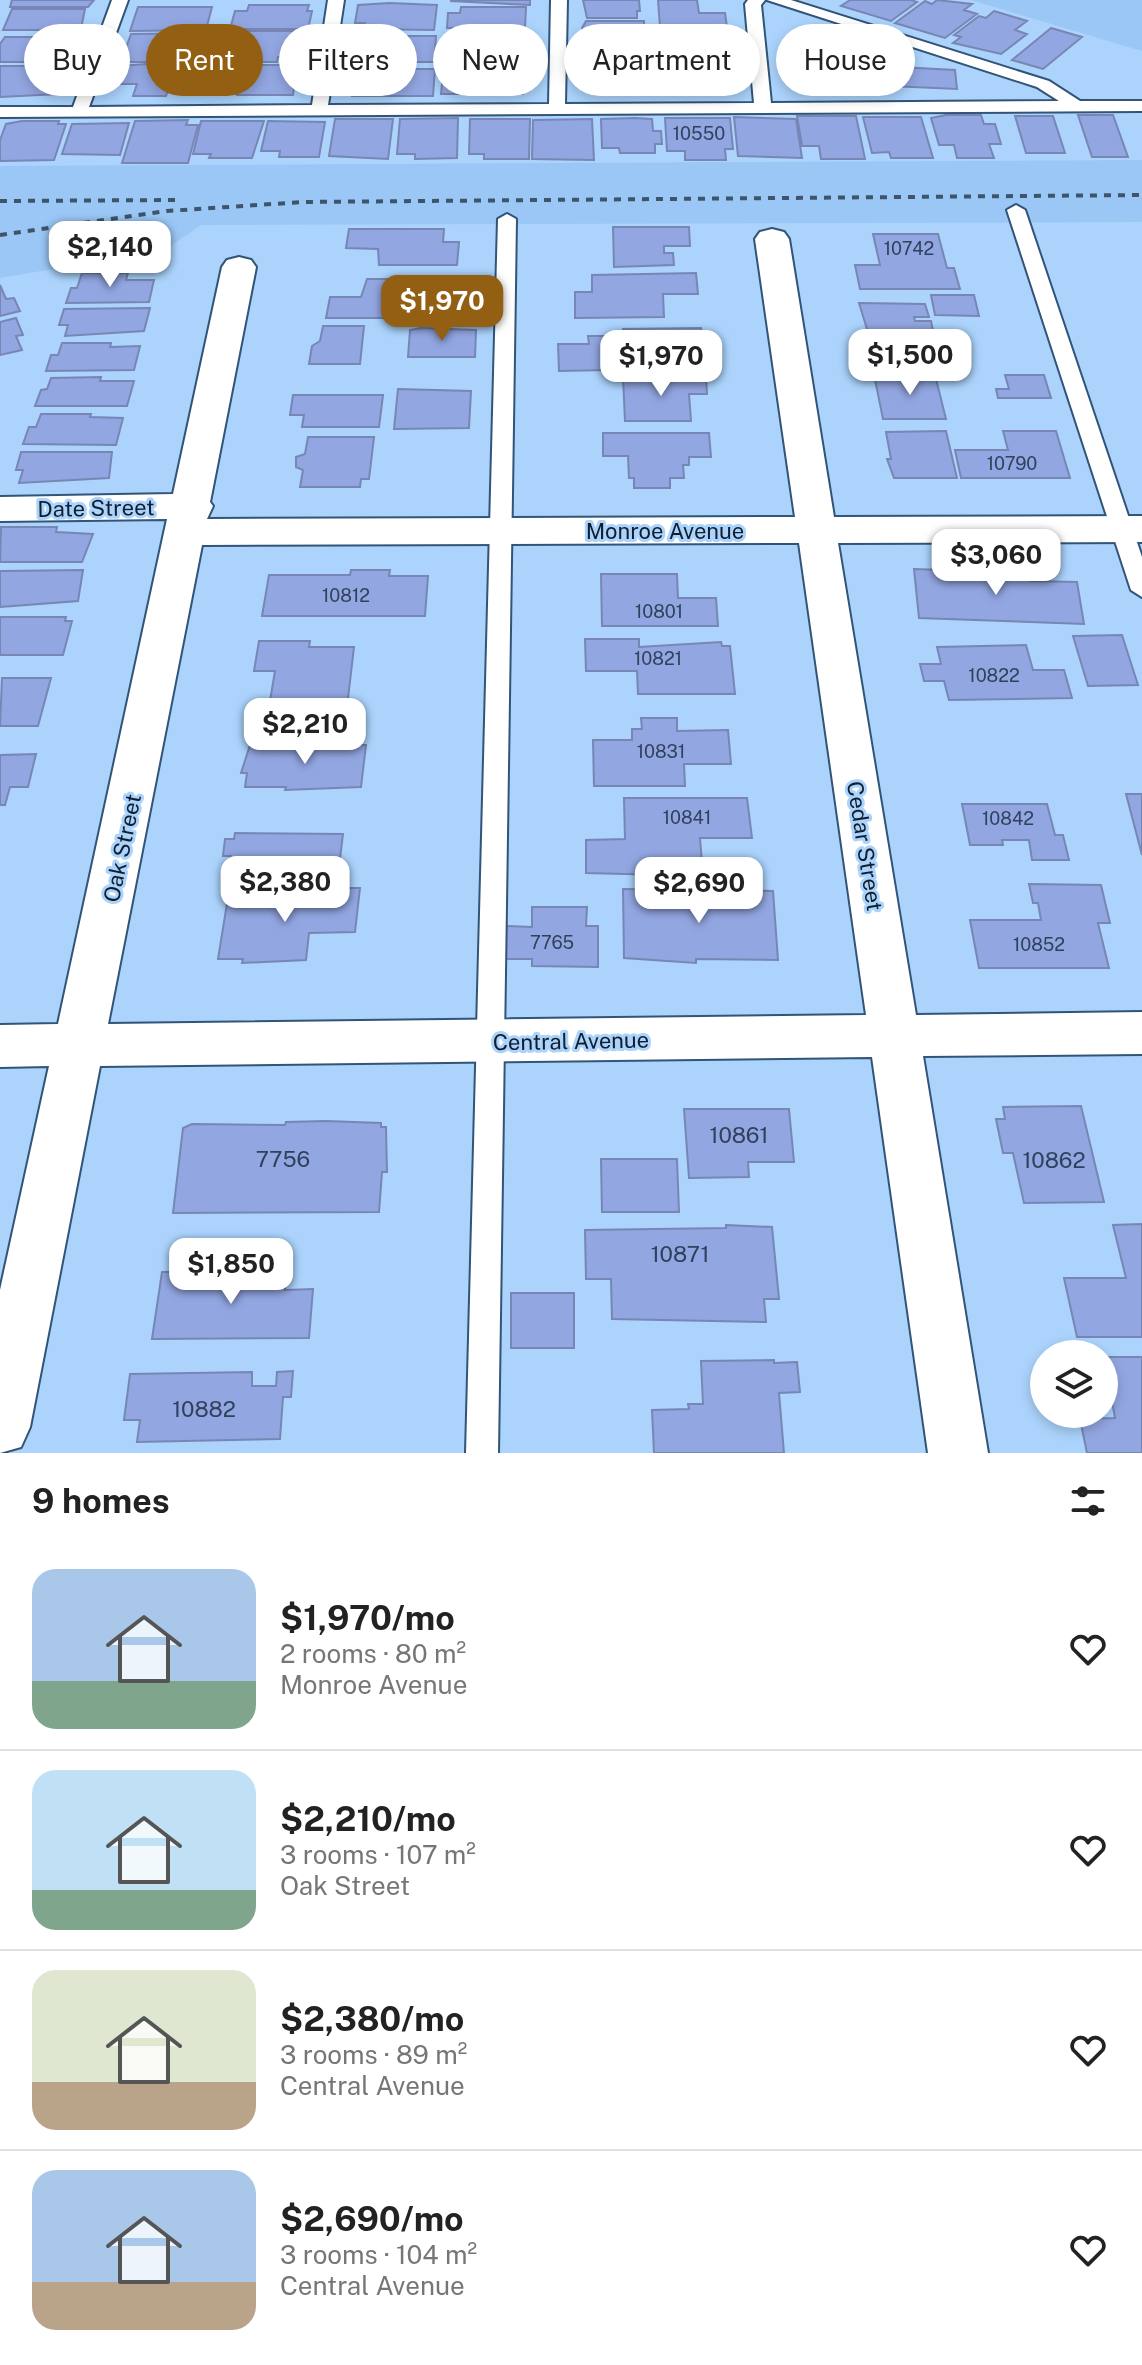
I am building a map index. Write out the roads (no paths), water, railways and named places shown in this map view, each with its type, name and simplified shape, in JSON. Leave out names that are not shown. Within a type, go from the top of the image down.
[{"type":"street","name":"Cedar Street","points":[[772,239],[958,1453]]},
{"type":"street","name":"Oak Street","points":[[0,1427],[190,519],[239,267]]},
{"type":"street","name":"Date Street","points":[[0,509],[190,519]]},
{"type":"street","name":"Monroe Avenue","points":[[190,519],[501,531],[1132,529]]},
{"type":"street","name":"Central Avenue","points":[[0,1046],[1142,1033]]},
{"type":"lane","points":[[79,112],[120,0]]},
{"type":"lane","points":[[319,111],[336,0]]},
{"type":"lane","points":[[557,110],[559,0]]},
{"type":"lane","points":[[757,0],[753,4],[763,106]]},
{"type":"lane","points":[[775,0],[1043,84],[1075,105]]},
{"type":"lane","points":[[0,112],[1142,106]]},
{"type":"lane","points":[[1016,210],[1132,529],[1142,590]]},
{"type":"lane","points":[[482,1453],[507,219]]},
{"type":"railway","points":[[0,235],[167,211],[303,202],[1142,195]]},
{"type":"railway","points":[[0,201],[176,200]]}]
